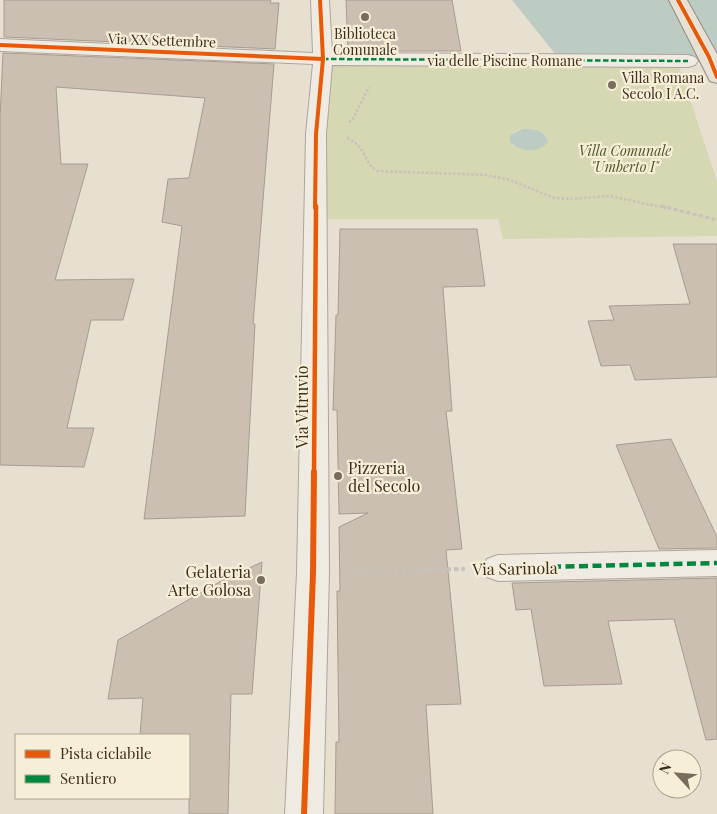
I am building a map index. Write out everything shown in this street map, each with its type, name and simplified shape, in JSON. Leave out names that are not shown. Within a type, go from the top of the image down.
[{"type":"main road","points":[[678,0],[709,57],[717,77]]},
{"type":"main road","points":[[695,0],[707,16]]},
{"type":"street","name":"Via Vitruvio","points":[[304,814],[314,573],[324,132],[320,0]]},
{"type":"street","name":"Via XX Settembre","points":[[0,45],[323,58]]},
{"type":"street","name":"via delle Piscine Romane","points":[[323,58],[688,61]]},
{"type":"street","name":"Via Sarinola","points":[[498,568],[717,563]]},
{"type":"path","points":[[324,132],[352,121],[384,59]]},
{"type":"path","points":[[324,132],[353,141],[361,148],[370,166],[378,171],[486,175],[510,180],[554,198],[572,199],[609,196],[631,199],[717,220]]},
{"type":"green space","name":"Villa Comunale \"Umberto I\"","points":[[325,65],[679,66],[717,181],[717,236],[503,239],[498,219],[323,219]],"holes":[[[518,130],[543,133],[547,140],[545,145],[525,148],[512,145],[510,135]]]},
{"type":"shaded area","points":[[512,0],[717,0],[717,58],[556,55]]},
{"type":"shaded area","points":[[523,129],[542,133],[548,142],[534,150],[518,148],[510,142],[510,135]]},
{"type":"building","points":[[4,0],[271,0],[270,3],[279,3],[275,49],[4,37]]},
{"type":"building","points":[[346,0],[452,0],[461,51],[348,51]]},
{"type":"building","points":[[3,53],[274,64],[253,324],[255,324],[245,516],[144,519],[182,226],[162,222],[168,179],[189,178],[205,98],[56,87],[61,164],[88,164],[55,280],[134,279],[123,320],[91,320],[67,428],[94,428],[84,467],[0,465],[0,118]]},
{"type":"building","points":[[340,229],[477,229],[485,286],[443,287],[452,411],[446,411],[462,549],[446,550],[461,704],[426,705],[433,814],[335,814],[336,742],[339,742],[337,591],[340,591],[339,527],[368,513],[339,514],[337,410],[333,410]]},
{"type":"building","points":[[673,244],[717,244],[717,377],[635,380],[630,365],[601,366],[588,321],[614,320],[609,306],[690,304]]},
{"type":"building","points":[[671,439],[717,537],[717,548],[659,549],[616,445]]},
{"type":"building","points":[[262,562],[252,694],[231,694],[228,814],[189,814],[190,734],[140,734],[143,698],[108,699],[118,640],[223,580]]},
{"type":"building","points":[[717,578],[717,739],[706,740],[674,619],[608,621],[622,684],[544,686],[531,609],[516,610],[512,583]]},
{"type":"marked path","points":[[323,59],[688,61]]},
{"type":"marked path","points":[[498,568],[717,563]]},
{"type":"cycle path","points":[[304,814],[313,573],[316,134],[323,59],[320,0]]},
{"type":"cycle path","points":[[678,0],[709,57],[717,77]]},
{"type":"cycle path","points":[[0,45],[323,59]]},
{"type":"place","name":"Biblioteca Comunale","points":[[365,17]]},
{"type":"place","name":"Villa Romana Secolo I A.C.","points":[[612,85]]},
{"type":"place","name":"Pizzeria del Secolo","points":[[338,476]]},
{"type":"place","name":"Gelateria Arte Golosa","points":[[261,580]]}]
